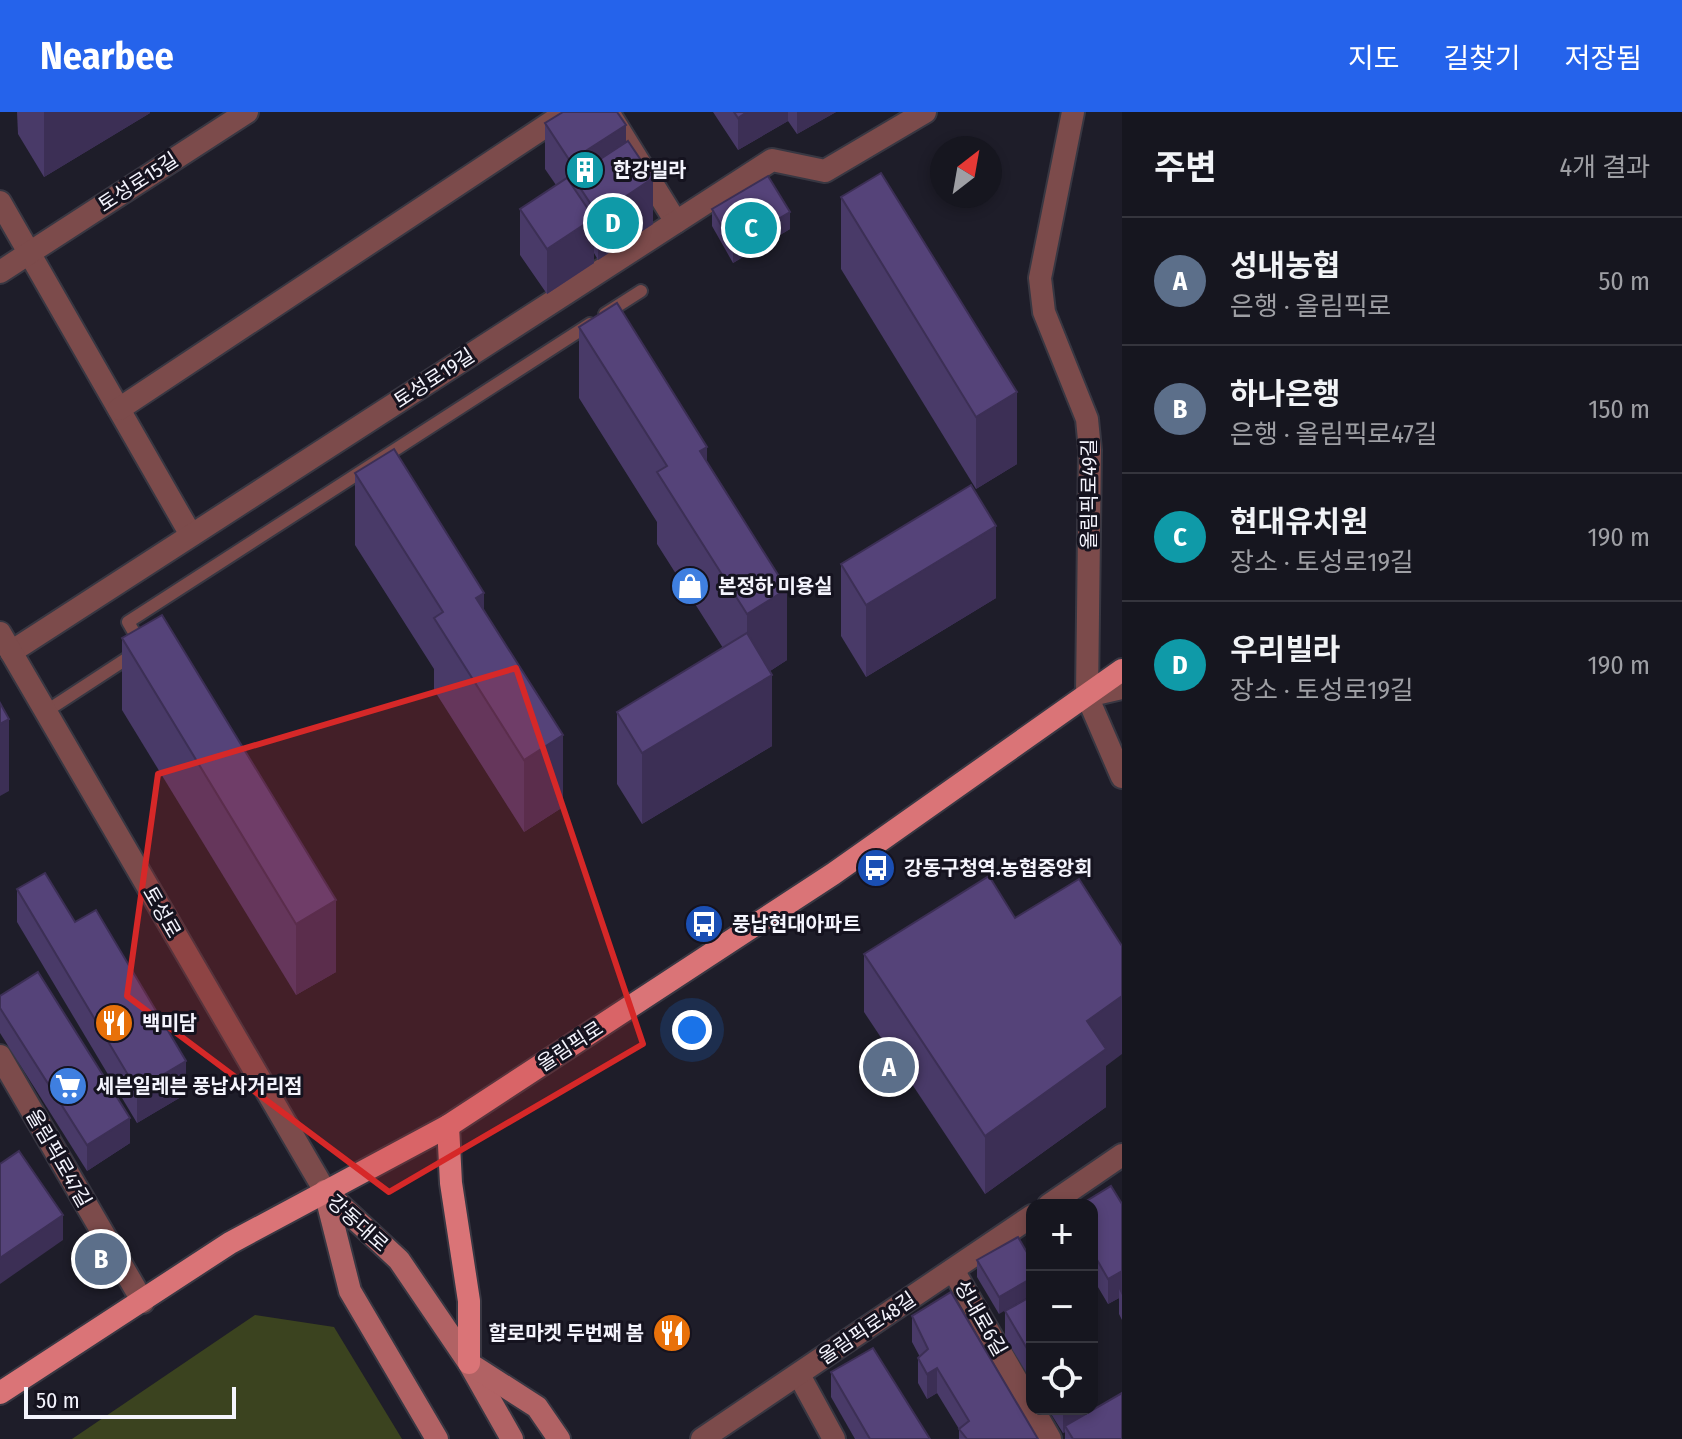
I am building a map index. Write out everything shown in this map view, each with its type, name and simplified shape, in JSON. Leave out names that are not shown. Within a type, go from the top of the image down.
[{"type":"main road","name":"올림픽로","points":[[0,1393],[230,1243],[448,1126],[833,874],[1122,670]]},
{"type":"main road","points":[[448,1126],[451,1183],[469,1301],[469,1363],[537,1407],[559,1439]]},
{"type":"main road","name":"강동대로","points":[[325,1191],[399,1260],[469,1363],[512,1439]]},
{"type":"main road","name":"강동대로","points":[[325,1191],[350,1291],[437,1439]]},
{"type":"street","name":"토성로15길","points":[[0,272],[247,112]]},
{"type":"street","points":[[119,409],[567,112]]},
{"type":"street","points":[[608,112],[676,222]]},
{"type":"street","name":"토성로19길","points":[[5,642],[191,535],[772,160],[825,171],[925,112]]},
{"type":"street","name":"올림픽로49길","points":[[1073,112],[1040,278],[1044,312],[1087,419],[1090,450],[1087,696]]},
{"type":"street","points":[[0,202],[191,535]]},
{"type":"street","name":"토성로","points":[[5,642],[325,1191]]},
{"type":"street","points":[[1122,688],[1087,696],[1122,777]]},
{"type":"street","name":"올림픽로47길","points":[[0,1056],[143,1302]]},
{"type":"street","points":[[1058,1199],[1122,1155]]},
{"type":"street","points":[[1097,1172],[1109,1193]]},
{"type":"street","name":"올림픽로48길","points":[[702,1439],[1026,1220]]},
{"type":"street","name":"성내로6길","points":[[953,1270],[1026,1396]]},
{"type":"street","points":[[799,1375],[834,1439]]},
{"type":"street","name":"성내로6길","points":[[1037,1415],[1050,1439]]},
{"type":"lane","points":[[45,712],[143,648],[128,622],[641,291]]},
{"type":"highlighted area","points":[[516,668],[643,1044],[389,1192],[127,996],[158,774]]},
{"type":"green space","points":[[255,1315],[334,1327],[402,1439],[72,1439]]},
{"type":"building","points":[[563,112],[617,112],[626,125],[570,161],[545,123]]},
{"type":"building","points":[[628,141],[653,178],[598,215],[573,177]]},
{"type":"building","points":[[881,173],[1017,392],[976,417],[841,197]]},
{"type":"building","points":[[768,176],[790,212],[733,246],[712,209]]},
{"type":"building","points":[[567,178],[594,218],[547,249],[520,209]]},
{"type":"building","points":[[617,303],[707,447],[700,451],[787,589],[747,614],[657,472],[667,466],[579,327]]},
{"type":"building","points":[[394,449],[484,593],[476,598],[563,735],[524,760],[434,618],[443,612],[355,473]]},
{"type":"building","points":[[971,485],[996,526],[866,605],[841,564]]},
{"type":"building","points":[[162,615],[336,900],[296,924],[122,638]]},
{"type":"building","points":[[747,633],[772,675],[642,753],[617,712]]},
{"type":"building","points":[[0,703],[9,719],[0,724]]},
{"type":"building","points":[[45,873],[75,922],[96,910],[186,1061],[137,1090],[17,889]]},
{"type":"building","points":[[989,876],[1015,918],[1079,879],[1122,946],[1122,996],[1087,1021],[1106,1049],[985,1136],[864,954]]},
{"type":"building","points":[[38,972],[130,1118],[87,1145],[0,1008],[0,996]]},
{"type":"building","points":[[19,1151],[63,1215],[0,1258],[0,1164]]},
{"type":"building","points":[[1111,1186],[1122,1204],[1122,1271],[1108,1279],[1098,1262],[1098,1199],[1090,1199]]},
{"type":"building","points":[[1018,1237],[1026,1251],[1026,1281],[999,1297],[977,1260]]},
{"type":"building","points":[[951,1292],[1038,1439],[967,1439],[959,1429],[969,1421],[937,1368],[927,1374],[918,1358],[928,1349],[912,1316]]},
{"type":"building","points":[[1026,1299],[1026,1347],[1005,1311]]},
{"type":"building","points":[[873,1348],[930,1439],[870,1439],[831,1372]]},
{"type":"building","points":[[1122,1393],[1122,1439],[1073,1439],[1065,1426],[1084,1415],[1098,1415],[1098,1407]]},
{"type":"place","name":"한강빌라","points":[[585,170]]},
{"type":"place","name":"우리빌라","points":[[613,223]]},
{"type":"place","name":"현대유치원","points":[[751,228]]},
{"type":"place","name":"본정하 미용실","points":[[690,586]]},
{"type":"place","name":"강동구청역.농협중앙회","points":[[876,868]]},
{"type":"place","name":"풍납현대아파트","points":[[704,924]]},
{"type":"place","name":"백미담","points":[[114,1023]]},
{"type":"place","name":"성내농협","points":[[889,1067]]},
{"type":"place","name":"세븐일레븐 풍납사거리점","points":[[68,1086]]},
{"type":"place","name":"하나은행","points":[[101,1259]]},
{"type":"place","name":"할로마켓 두번째 봄","points":[[672,1333]]}]
